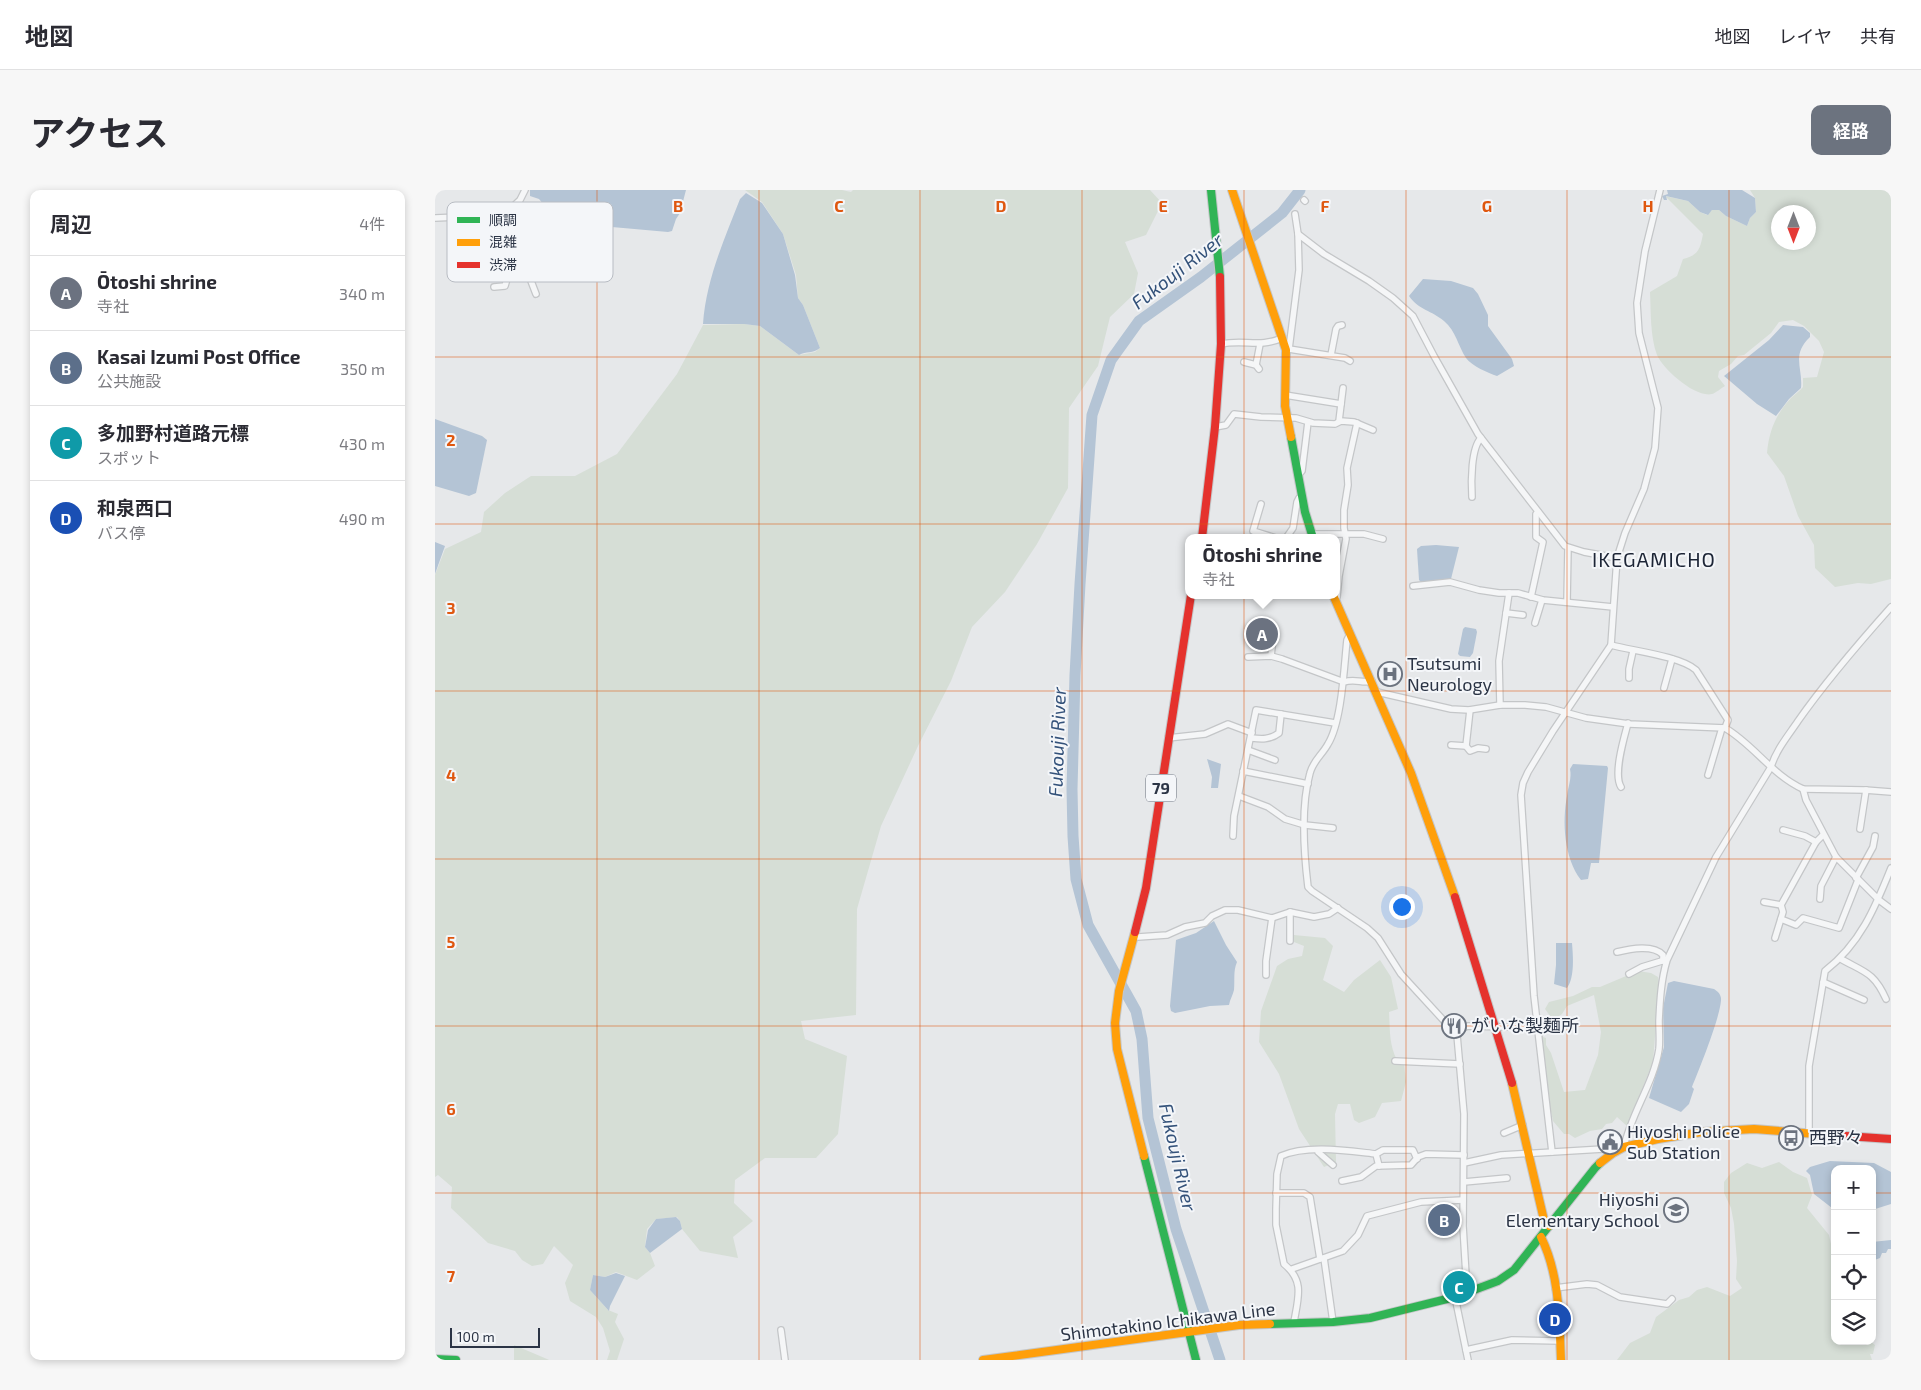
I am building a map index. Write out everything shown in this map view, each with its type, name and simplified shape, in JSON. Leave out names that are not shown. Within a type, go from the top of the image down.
[{"type":"main road","points":[[1202,534],[1215,426],[1221,344],[1219,268],[1211,190]]},
{"type":"main road","points":[[1232,190],[1287,350],[1285,395],[1287,418],[1302,497],[1311,534]]},
{"type":"main road","name":"79","points":[[1190,599],[1146,888],[1118,993],[1114,1022],[1117,1049],[1196,1360]]},
{"type":"main road","points":[[1335,599],[1411,773],[1441,854],[1496,1027],[1530,1153],[1544,1220],[1549,1226]]},
{"type":"main road","name":"Shimotakino Ichikawa Line","points":[[983,1360],[1022,1357],[1239,1325],[1333,1322],[1369,1318],[1455,1297],[1498,1281],[1514,1270],[1595,1168],[1613,1153],[1625,1147],[1658,1139],[1703,1132],[1754,1129],[1891,1139]]},
{"type":"main road","points":[[1541,1237],[1548,1248],[1553,1265],[1561,1360]]},
{"type":"main road","points":[[435,1359],[456,1360]]},
{"type":"street","points":[[518,202],[525,190]]},
{"type":"street","points":[[1551,1152],[1528,912],[1521,795],[1528,772],[1611,644],[1617,558],[1625,533],[1644,489],[1655,448],[1658,408],[1639,333],[1637,303],[1645,251],[1659,190]]},
{"type":"street","points":[[1295,214],[1298,234],[1299,270],[1287,350],[1345,358],[1351,361]]},
{"type":"street","points":[[1298,234],[1332,259],[1393,298],[1413,316],[1468,418],[1481,438],[1538,512],[1569,548],[1617,558]]},
{"type":"street","points":[[494,287],[505,286],[506,282]]},
{"type":"street","points":[[531,282],[536,294]]},
{"type":"street","points":[[1331,356],[1335,329],[1342,325]]},
{"type":"street","points":[[1221,344],[1242,341],[1260,344],[1282,338]]},
{"type":"street","points":[[1244,362],[1258,367],[1260,344]]},
{"type":"street","points":[[1339,421],[1343,388]]},
{"type":"street","points":[[1285,395],[1341,404]]},
{"type":"street","points":[[1215,426],[1226,425],[1235,414],[1335,424],[1339,421],[1357,423],[1373,430]]},
{"type":"street","points":[[1298,475],[1302,472],[1308,422]]},
{"type":"street","points":[[1340,572],[1346,547],[1344,510],[1348,485],[1347,468],[1357,423]]},
{"type":"street","points":[[1472,496],[1473,453],[1481,438]]},
{"type":"street","points":[[1289,534],[1293,528],[1297,502],[1302,497]]},
{"type":"street","points":[[1261,504],[1253,531],[1263,534]]},
{"type":"street","points":[[1531,597],[1543,542],[1536,537],[1536,514],[1538,512]]},
{"type":"street","points":[[1340,534],[1364,534],[1383,539]]},
{"type":"street","points":[[1567,602],[1569,548]]},
{"type":"street","points":[[1413,586],[1450,582],[1479,590],[1518,593],[1541,600],[1613,607]]},
{"type":"street","points":[[1500,705],[1499,661],[1509,593]]},
{"type":"street","points":[[1535,623],[1541,600]]},
{"type":"street","points":[[1625,1147],[1627,1134],[1654,1067],[1659,1048],[1660,1002],[1665,960],[1716,857],[1771,767],[1775,754],[1837,669],[1891,607]]},
{"type":"street","points":[[1506,613],[1523,615]]},
{"type":"street","points":[[1271,631],[1273,639],[1271,656]]},
{"type":"street","points":[[1350,634],[1347,640],[1343,682],[1329,744],[1315,761],[1309,773],[1304,808],[1308,887],[1367,928],[1378,938],[1401,974],[1457,1035]]},
{"type":"street","points":[[1611,644],[1686,663],[1696,670],[1728,720],[1723,728],[1707,775]]},
{"type":"street","points":[[1629,678],[1633,651]]},
{"type":"street","points":[[1248,657],[1271,656],[1283,659],[1343,682],[1353,679],[1372,681]]},
{"type":"street","points":[[1664,688],[1672,660]]},
{"type":"street","points":[[1377,692],[1451,709],[1470,710],[1500,705],[1546,707],[1586,718],[1628,723],[1723,728],[1738,736],[1771,767],[1795,786],[1803,789],[1891,792]]},
{"type":"street","points":[[1233,836],[1234,816],[1256,710],[1335,723]]},
{"type":"street","points":[[1470,710],[1466,746],[1470,751],[1486,749]]},
{"type":"street","points":[[1168,738],[1205,734],[1228,724],[1251,735],[1265,739],[1279,733],[1281,714]]},
{"type":"street","points":[[1621,787],[1617,781],[1628,723]]},
{"type":"street","points":[[1451,745],[1466,746]]},
{"type":"street","points":[[1248,750],[1275,760]]},
{"type":"street","points":[[1243,771],[1308,784]]},
{"type":"street","points":[[1803,789],[1806,800],[1836,857],[1879,900],[1891,909]]},
{"type":"street","points":[[1860,830],[1866,790]]},
{"type":"street","points":[[1239,796],[1267,807],[1285,819],[1333,828]]},
{"type":"street","points":[[1783,830],[1805,836],[1816,842]]},
{"type":"street","points":[[1775,938],[1783,912],[1781,905],[1816,842],[1823,835]]},
{"type":"street","points":[[1781,919],[1795,925],[1803,918],[1839,928],[1857,879],[1873,847],[1875,836]]},
{"type":"street","points":[[1820,899],[1821,886],[1836,857]]},
{"type":"street","points":[[1809,1133],[1809,1066],[1825,971],[1841,958],[1862,930],[1879,900],[1891,868]]},
{"type":"street","points":[[1764,902],[1781,905]]},
{"type":"street","points":[[1135,935],[1138,937],[1167,935],[1185,927],[1205,923],[1211,916],[1225,910],[1238,910],[1272,918],[1290,912],[1314,917],[1329,914],[1338,908]]},
{"type":"street","points":[[1290,912],[1290,941]]},
{"type":"street","points":[[1266,975],[1272,918]]},
{"type":"street","points":[[1617,952],[1633,948],[1648,949],[1660,952],[1665,960]]},
{"type":"street","points":[[1841,958],[1861,968],[1879,985],[1886,999]]},
{"type":"street","points":[[1629,974],[1642,967],[1665,960]]},
{"type":"street","points":[[1823,982],[1864,1000]]},
{"type":"street","points":[[1467,1292],[1464,1252],[1464,1155],[1457,1035],[1460,1029],[1468,1026],[1538,1026]]},
{"type":"street","points":[[1395,1061],[1460,1064]]},
{"type":"street","points":[[1504,1133],[1523,1125]]},
{"type":"street","points":[[1464,1164],[1501,1155],[1603,1149],[1613,1153]]},
{"type":"street","points":[[1294,1322],[1298,1287],[1292,1269],[1284,1264],[1276,1225],[1277,1174],[1281,1156],[1287,1153],[1318,1150],[1375,1154],[1383,1150],[1413,1150],[1417,1159]]},
{"type":"street","points":[[1318,1150],[1333,1165]]},
{"type":"street","points":[[1375,1154],[1379,1166]]},
{"type":"street","points":[[1342,1181],[1361,1177],[1379,1166],[1408,1165],[1427,1154],[1464,1155]]},
{"type":"street","points":[[1463,1182],[1507,1178]]},
{"type":"street","points":[[1276,1193],[1304,1193],[1310,1197],[1333,1322]]},
{"type":"street","points":[[1292,1269],[1343,1251],[1358,1235],[1367,1216],[1421,1202],[1463,1200]]},
{"type":"street","points":[[1555,1288],[1587,1284],[1597,1285],[1620,1297],[1667,1304],[1672,1299]]},
{"type":"street","points":[[1455,1297],[1468,1360]]},
{"type":"street","points":[[781,1330],[785,1360]]},
{"type":"street","points":[[1466,1350],[1512,1340],[1560,1341]]},
{"type":"shaded area","points":[[745,190],[842,190],[851,192],[853,190],[1150,190],[1162,203],[1146,235],[1125,242],[1138,273],[1134,294],[1110,317],[1098,366],[1069,408],[1068,488],[1037,544],[1005,592],[972,627],[951,681],[881,826],[857,909],[856,1015],[801,1021],[805,1039],[847,1056],[838,1134],[816,1158],[765,1158],[735,1180],[734,1203],[753,1221],[733,1237],[738,1258],[700,1251],[682,1229],[677,1217],[656,1219],[647,1229],[645,1247],[650,1253],[655,1266],[637,1280],[616,1272],[605,1277],[593,1275],[590,1290],[608,1310],[618,1314],[615,1322],[624,1339],[617,1360],[607,1360],[610,1351],[603,1328],[596,1317],[570,1301],[565,1283],[573,1265],[554,1246],[543,1264],[532,1266],[522,1260],[515,1251],[488,1243],[451,1208],[452,1187],[438,1175],[435,1177],[435,575],[445,549],[481,532],[484,512],[505,493],[531,476],[575,476],[617,454],[677,374],[703,325],[744,324],[760,326],[799,355],[815,352],[820,348],[803,305],[798,298],[796,275],[783,234],[762,202]]},
{"type":"shaded area","points":[[1750,190],[1891,190],[1891,579],[1871,584],[1858,583],[1835,587],[1815,568],[1814,545],[1798,516],[1784,476],[1767,453],[1769,437],[1781,410],[1803,387],[1803,378],[1817,377],[1824,352],[1819,341],[1804,326],[1793,320],[1779,322],[1771,333],[1744,355],[1738,356],[1731,364],[1719,371],[1718,377],[1725,386],[1712,394],[1697,392],[1680,381],[1666,368],[1657,355],[1652,332],[1650,292],[1677,276],[1683,259],[1692,256],[1698,251],[1703,234],[1665,196],[1688,201],[1700,212],[1707,215],[1712,210],[1719,210],[1726,216],[1747,226],[1750,218],[1756,212],[1755,198]]},
{"type":"shaded area","points":[[1294,935],[1325,938],[1333,946],[1323,980],[1344,992],[1354,980],[1380,960],[1391,977],[1398,1009],[1389,1012],[1390,1037],[1393,1049],[1397,1060],[1404,1063],[1406,1082],[1401,1101],[1382,1103],[1375,1117],[1359,1123],[1354,1120],[1350,1104],[1338,1104],[1335,1114],[1336,1162],[1324,1167],[1299,1129],[1279,1074],[1259,1042],[1261,1011],[1277,966],[1288,959],[1302,956],[1304,946],[1294,942],[1291,938]]},
{"type":"shaded area","points":[[1638,971],[1651,973],[1658,977],[1659,986],[1653,1062],[1627,1126],[1617,1117],[1612,1123],[1606,1124],[1602,1129],[1590,1131],[1575,1138],[1569,1134],[1564,1134],[1553,1121],[1539,1024],[1543,1022],[1543,1037],[1546,1038],[1546,1045],[1551,1053],[1564,1092],[1585,1090],[1598,1055],[1601,1032],[1594,995],[1567,1006],[1562,1014],[1553,1020],[1545,1009],[1549,1002],[1573,996],[1592,987],[1600,987]]},
{"type":"shaded area","points":[[1779,1162],[1793,1172],[1807,1178],[1812,1195],[1807,1208],[1829,1235],[1831,1244],[1831,1345],[1875,1345],[1873,1354],[1870,1354],[1872,1360],[1617,1360],[1630,1343],[1650,1333],[1656,1317],[1679,1300],[1707,1287],[1730,1296],[1742,1288],[1736,1279],[1737,1261],[1734,1224],[1731,1208],[1724,1193],[1724,1182],[1731,1173],[1747,1163],[1762,1168]]},
{"type":"shaded area","points":[[514,1345],[547,1359],[549,1360],[514,1360]]},
{"type":"water","points":[[530,190],[686,190],[680,213],[672,231],[668,232],[613,227],[613,202],[542,202],[539,199],[530,196]]},
{"type":"water","points":[[1667,190],[1742,190],[1755,198],[1756,212],[1750,218],[1747,226],[1726,216],[1719,210],[1712,210],[1708,215],[1700,212],[1688,201],[1666,196],[1667,200],[1664,200],[1662,196],[1668,194]]},
{"type":"water","points":[[746,193],[762,203],[783,234],[795,275],[798,298],[803,305],[820,348],[815,351],[799,355],[760,326],[703,324],[708,292],[717,260],[740,199]]},
{"type":"water","points":[[1423,279],[1451,281],[1473,288],[1488,315],[1488,326],[1512,359],[1514,366],[1497,376],[1472,364],[1466,358],[1448,325],[1439,317],[1421,308],[1409,296]]},
{"type":"water","points":[[1783,325],[1803,327],[1810,333],[1810,337],[1804,344],[1799,356],[1801,388],[1789,399],[1776,416],[1757,404],[1724,376],[1769,340]]},
{"type":"water","points":[[435,419],[482,436],[487,440],[476,493],[469,496],[435,486]]},
{"type":"water","points":[[435,542],[445,546],[435,574]]},
{"type":"water","points":[[1421,546],[1459,547],[1451,579],[1421,582],[1419,580],[1417,549]]},
{"type":"water","points":[[1465,627],[1476,629],[1477,632],[1473,653],[1470,657],[1458,654]]},
{"type":"water","points":[[1207,759],[1221,764],[1218,788],[1211,788],[1212,777]]},
{"type":"water","points":[[1573,764],[1607,766],[1608,768],[1599,863],[1591,863],[1588,879],[1581,880],[1571,861],[1565,828],[1565,806],[1570,769]]},
{"type":"water","points":[[1214,921],[1237,962],[1234,990],[1229,1005],[1210,1006],[1175,1013],[1171,1011],[1170,1006],[1176,940],[1196,933]]},
{"type":"water","points":[[1556,943],[1572,943],[1572,972],[1567,988],[1554,984]]},
{"type":"water","points":[[1674,981],[1714,989],[1721,998],[1718,1016],[1692,1087],[1694,1089],[1689,1104],[1681,1112],[1649,1098],[1664,1047],[1663,1008],[1668,983]]},
{"type":"water","points":[[1830,1161],[1874,1163],[1891,1172],[1891,1204],[1876,1209],[1876,1165],[1831,1165],[1831,1207],[1814,1194],[1810,1175],[1806,1171],[1810,1167]]},
{"type":"water","points":[[676,1217],[680,1221],[682,1229],[650,1253],[645,1247],[648,1230],[656,1219]]},
{"type":"water","points":[[1891,1240],[1891,1249],[1888,1249],[1886,1253],[1882,1253],[1880,1258],[1876,1260],[1876,1255],[1876,1242]]},
{"type":"water","points":[[616,1273],[625,1276],[609,1311],[590,1290],[593,1275],[605,1277]]},
{"type":"waterway","name":"Fukouji River","points":[[1220,1360],[1176,1229],[1148,1118],[1142,1039],[1136,1011],[1088,925],[1076,879],[1072,789],[1080,584],[1092,415],[1111,360],[1139,321],[1201,277],[1282,213],[1300,190]]},
{"type":"traffic: fast","points":[[1211,190],[1220,277]]},
{"type":"traffic: fast","points":[[1291,437],[1305,512],[1312,534]]},
{"type":"traffic: fast","points":[[1144,1156],[1196,1360]]},
{"type":"traffic: fast","points":[[1270,1324],[1333,1322],[1370,1318],[1455,1297],[1498,1281],[1514,1270],[1600,1163]]},
{"type":"traffic: fast","points":[[435,1359],[456,1360]]},
{"type":"traffic: slow","points":[[1232,190],[1286,350],[1285,406],[1291,437]]},
{"type":"traffic: slow","points":[[1335,599],[1411,773],[1455,897]]},
{"type":"traffic: slow","points":[[1135,932],[1119,991],[1115,1023],[1117,1049],[1144,1156]]},
{"type":"traffic: slow","points":[[1512,1083],[1544,1220],[1549,1226]]},
{"type":"traffic: slow","points":[[1600,1163],[1624,1147],[1702,1132],[1754,1129],[1816,1134]]},
{"type":"traffic: slow","points":[[1541,1237],[1552,1267],[1555,1282],[1559,1313],[1561,1360]]},
{"type":"traffic: slow","points":[[983,1360],[1239,1325],[1270,1324]]},
{"type":"traffic: jam","points":[[1202,534],[1215,427],[1221,344],[1220,277]]},
{"type":"traffic: jam","points":[[1135,932],[1146,888],[1190,599]]},
{"type":"traffic: jam","points":[[1455,897],[1512,1083]]},
{"type":"traffic: jam","points":[[1816,1134],[1891,1139]]},
{"type":"place","name":"Ōtoshi shrine","points":[[1262,634]]},
{"type":"place","name":"Tsutsumi Neurology","points":[[1390,674]]},
{"type":"place","name":"がいな製麺所","points":[[1454,1026]]},
{"type":"place","name":"西野々","points":[[1791,1138]]},
{"type":"place","name":"Hiyoshi Police Sub Station","points":[[1610,1142]]},
{"type":"place","name":"Hiyoshi Elementary School","points":[[1676,1210]]},
{"type":"place","name":"Kasai Izumi Post Office","points":[[1444,1220]]},
{"type":"place","name":"多加野村道路元標","points":[[1459,1287]]},
{"type":"place","name":"和泉西口","points":[[1555,1319]]},
{"type":"district","name":"IKEGAMICHO","points":[[1654,560]]}]
